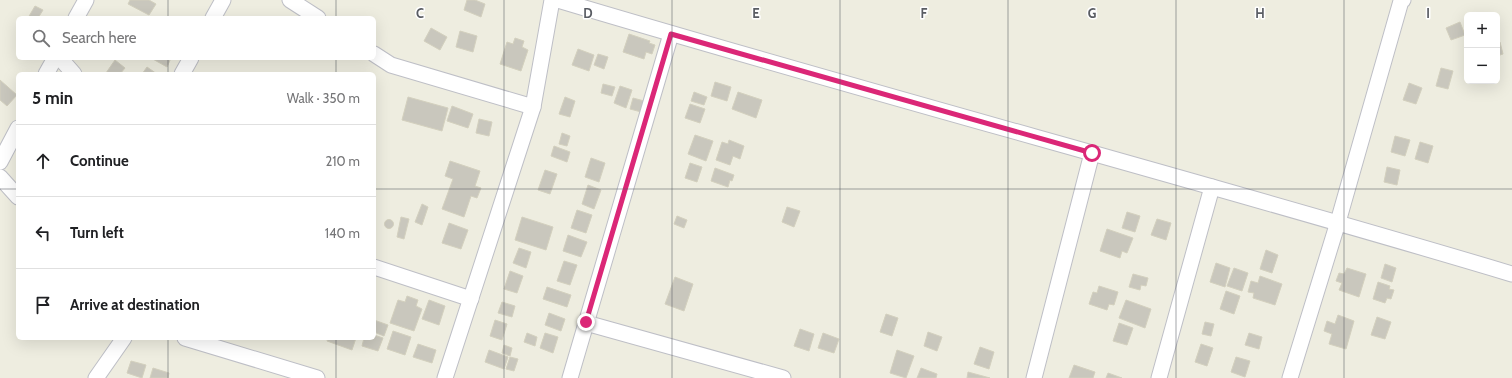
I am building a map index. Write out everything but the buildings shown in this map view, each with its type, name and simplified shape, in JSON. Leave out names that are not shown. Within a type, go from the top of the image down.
[{"type":"street","points":[[77,16],[86,0]]},
{"type":"street","points":[[214,16],[223,0]]},
{"type":"street","points":[[290,0],[315,16]]},
{"type":"street","points":[[445,378],[533,108],[552,0]]},
{"type":"street","points":[[558,0],[671,34],[1338,222],[1512,274]]},
{"type":"street","points":[[1290,378],[1338,222],[1401,0]]},
{"type":"street","points":[[570,378],[671,34]]},
{"type":"street","points":[[376,55],[391,65],[533,108]]},
{"type":"street","points":[[47,72],[54,60]]},
{"type":"street","points":[[62,60],[72,72]]},
{"type":"street","points":[[183,72],[190,60]]},
{"type":"street","points":[[0,162],[16,132]]},
{"type":"street","points":[[1034,378],[1092,153]]},
{"type":"street","points":[[0,177],[16,195]]},
{"type":"street","points":[[1159,378],[1212,186]]},
{"type":"street","points":[[376,268],[471,299]]},
{"type":"street","points":[[586,322],[782,378]]},
{"type":"street","points":[[96,378],[123,340]]},
{"type":"street","points":[[193,340],[317,378]]},
{"type":"route","points":[[586,322],[671,34],[1092,153]]}]
